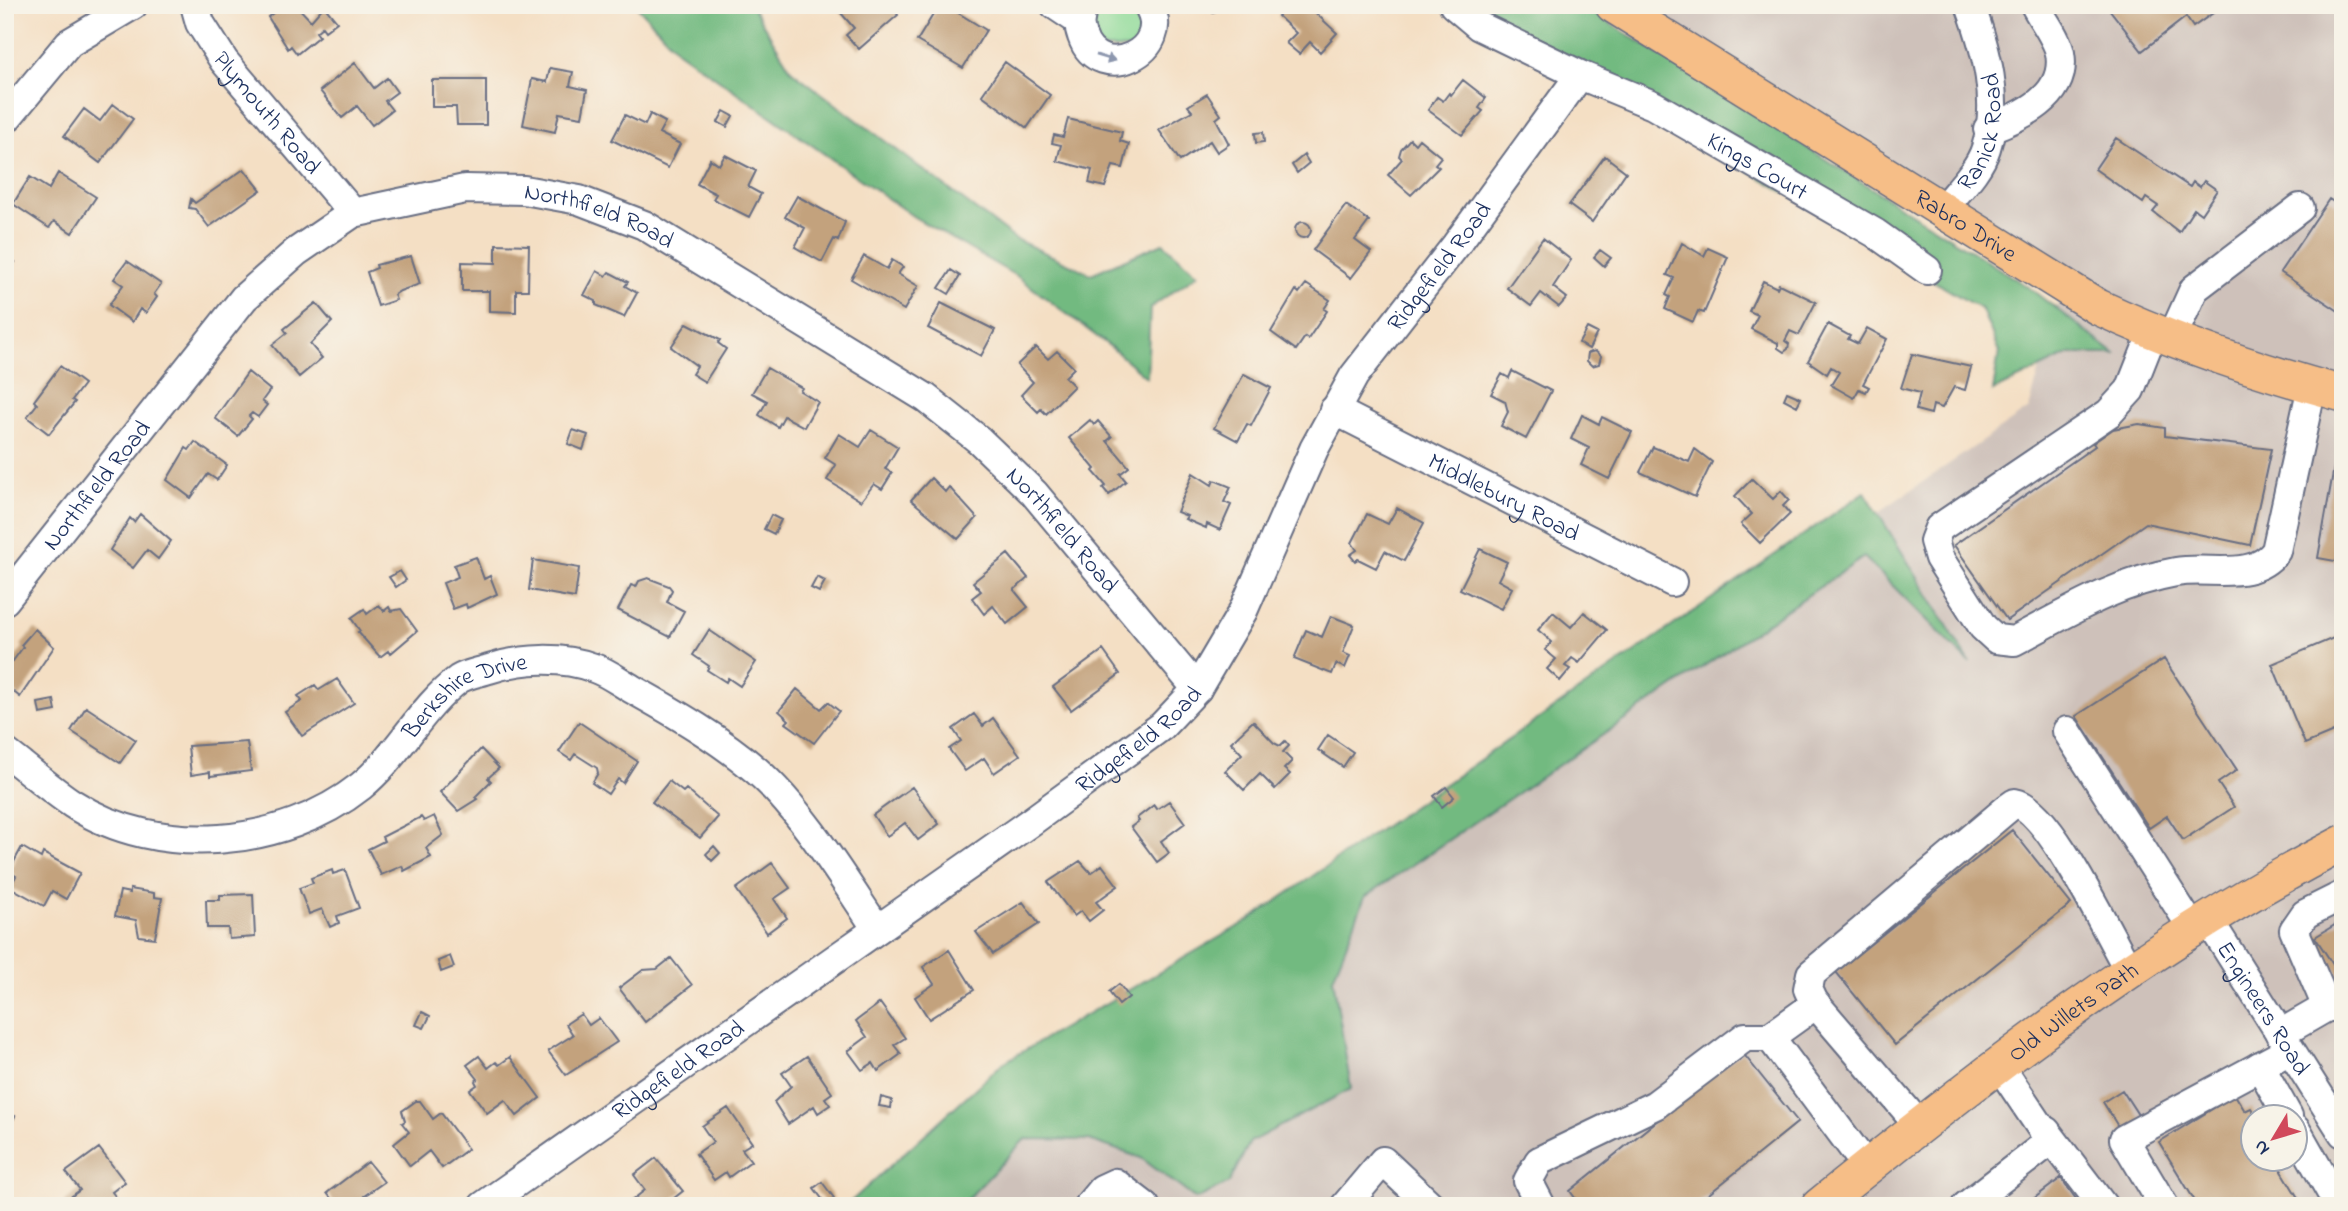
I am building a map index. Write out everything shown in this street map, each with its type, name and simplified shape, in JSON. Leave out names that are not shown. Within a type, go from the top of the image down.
[{"type":"main road","name":"Rabro Drive","points":[[1613,5],[2098,307],[2234,364],[2328,390]]},
{"type":"main road","name":"Old Willets Path","points":[[1835,1201],[1867,1167],[2000,1065],[2130,972],[2201,924],[2343,843]]},
{"type":"street","points":[[5,120],[69,43],[133,5]]},
{"type":"street","name":"Plymouth Road","points":[[195,5],[200,23],[224,61],[353,214]]},
{"type":"street","points":[[1055,5],[1082,13],[1085,45],[1104,60],[1129,60],[1140,54],[1153,33],[1154,22],[1148,5]]},
{"type":"street","name":"Kings Court","points":[[1454,5],[1479,26],[1580,75],[1653,105],[1875,233],[1927,270]]},
{"type":"street","name":"Ranick Road","points":[[1941,210],[1986,149],[1991,104],[1987,52],[1970,5]]},
{"type":"street","points":[[1988,128],[2024,116],[2043,100],[2057,82],[2060,54],[2035,5]]},
{"type":"street","name":"Ridgefield Road","points":[[483,1206],[1128,753],[1162,726],[1197,689],[1243,611],[1314,449],[1354,376],[1455,245],[1580,75]]},
{"type":"street","name":"Northfield Road","points":[[5,600],[244,298],[296,252],[353,214],[465,189],[524,190],[579,200],[644,225],[926,398],[979,440],[1034,493],[1197,689]]},
{"type":"street","points":[[2300,208],[2194,289],[2130,390],[2109,413],[1939,528],[1934,541],[1939,558],[1983,627],[1996,639],[2014,641],[2122,584],[2179,571],[2257,569],[2269,561],[2276,551],[2328,390]]},
{"type":"street","name":"Middlebury Road","points":[[1334,410],[1672,582]]},
{"type":"street","name":"Berkshire Drive","points":[[5,752],[75,806],[128,829],[184,840],[227,839],[287,824],[320,810],[361,786],[391,755],[425,712],[460,678],[512,662],[552,659],[595,668],[675,713],[758,771],[808,830],[877,929]]},
{"type":"street","name":"Engineers Road","points":[[2067,731],[2285,1042],[2343,1133]]},
{"type":"street","points":[[1920,1126],[1816,1004],[1808,989],[1811,974],[2015,803],[2025,805],[2057,839],[2130,972]]},
{"type":"street","points":[[2164,1206],[2124,1139],[2260,1066],[2285,1042],[2335,1007],[2294,930],[2305,914],[2343,895]]},
{"type":"street","points":[[1541,1206],[1528,1181],[1539,1161],[1655,1105],[1745,1037],[1769,1037],[1816,1004]]},
{"type":"street","points":[[1769,1037],[1867,1167]]},
{"type":"street","points":[[2000,1065],[2103,1206]]},
{"type":"street","points":[[2260,1066],[2280,1102]]},
{"type":"street","points":[[1966,1206],[2045,1145],[2046,1131]]},
{"type":"street","points":[[2312,1158],[2343,1144]]},
{"type":"street","points":[[2310,1155],[2339,1206]]},
{"type":"street","points":[[1345,1206],[1383,1161],[1431,1206]]},
{"type":"street","points":[[1088,1206],[1102,1189],[1115,1183],[1145,1206]]},
{"type":"shaded area","points":[[1643,5],[2343,5],[2343,1206],[904,1206],[895,1188],[2029,409],[2065,277]]},
{"type":"green space","points":[[636,5],[751,5],[792,71],[1015,239],[1091,274],[1163,243],[1198,274],[1150,308],[1147,378],[1018,277],[914,217],[678,51]]},
{"type":"green space","points":[[1092,5],[1143,5],[1138,49],[1097,48],[1088,11]]},
{"type":"green space","points":[[1480,5],[1581,5],[2028,287],[2115,354],[2070,354],[1993,391],[1999,352],[1982,310],[1604,84]]},
{"type":"green space","points":[[1865,492],[1970,663],[1864,557],[1365,897],[1333,978],[1351,1089],[1250,1142],[1229,1183],[1196,1199],[1141,1158],[1089,1140],[1025,1139],[961,1206],[846,1206],[1003,1063],[1251,919]]},
{"type":"building","points":[[283,5],[296,5],[311,21],[324,6],[337,22],[325,31],[322,27],[316,32],[319,36],[297,54],[291,46],[288,49],[268,17]]},
{"type":"building","points":[[834,5],[890,5],[898,15],[859,49],[846,35],[854,28]]},
{"type":"building","points":[[939,5],[945,5],[986,30],[963,68],[917,41]]},
{"type":"building","points":[[1211,5],[1231,5],[1231,6],[1213,12]]},
{"type":"building","points":[[1288,5],[1307,5],[1337,33],[1320,52],[1310,42],[1299,54],[1286,43],[1296,33],[1278,16]]},
{"type":"building","points":[[2106,5],[2207,5],[2213,13],[2193,27],[2186,17],[2142,51]]},
{"type":"building","points":[[1005,62],[1050,95],[1027,128],[982,95]]},
{"type":"building","points":[[355,63],[374,88],[387,78],[397,92],[385,101],[392,110],[372,125],[357,106],[342,118],[320,91]]},
{"type":"building","points":[[550,68],[573,72],[570,86],[587,90],[582,117],[559,113],[555,132],[523,125],[532,79],[547,82]]},
{"type":"building","points":[[432,80],[486,80],[486,125],[457,125],[456,107],[432,107]]},
{"type":"building","points":[[1463,80],[1486,98],[1479,108],[1483,111],[1462,135],[1428,110],[1437,97],[1443,101]]},
{"type":"building","points":[[1207,94],[1221,115],[1216,119],[1229,144],[1217,152],[1210,141],[1180,161],[1159,130],[1192,111],[1188,106]]},
{"type":"building","points":[[113,104],[133,119],[100,163],[64,136],[84,109],[100,121]]},
{"type":"building","points":[[724,111],[733,116],[727,127],[718,122]]},
{"type":"building","points":[[650,114],[665,122],[659,133],[680,144],[668,168],[612,140],[625,115],[645,125]]},
{"type":"building","points":[[1068,119],[1122,132],[1120,141],[1129,144],[1123,168],[1113,166],[1105,187],[1089,183],[1092,170],[1057,161],[1061,145],[1052,143],[1054,135],[1063,137]]},
{"type":"building","points":[[1263,132],[1264,142],[1256,143],[1255,133]]},
{"type":"building","points":[[2116,138],[2190,187],[2193,182],[2200,187],[2204,181],[2217,190],[2201,214],[2194,209],[2179,232],[2153,212],[2158,206],[2146,198],[2143,203],[2095,169]]},
{"type":"building","points":[[1410,139],[1415,144],[1419,139],[1441,157],[1435,164],[1439,167],[1411,195],[1388,175],[1402,159],[1399,156],[1401,149]]},
{"type":"building","points":[[725,155],[756,171],[748,187],[761,194],[749,217],[713,199],[716,194],[697,184],[710,159],[719,165]]},
{"type":"building","points":[[1304,155],[1309,163],[1297,173],[1292,165]]},
{"type":"building","points":[[1605,156],[1626,172],[1592,222],[1569,205]]},
{"type":"building","points":[[244,169],[261,190],[209,227],[195,209],[189,208],[191,199],[195,203]]},
{"type":"building","points":[[58,173],[96,197],[72,233],[54,221],[49,228],[13,204],[30,177],[49,189]]},
{"type":"building","points":[[797,196],[845,222],[838,241],[834,239],[822,262],[795,247],[805,228],[785,217]]},
{"type":"building","points":[[2329,199],[2343,208],[2343,314],[2280,272]]},
{"type":"building","points":[[1346,205],[1369,221],[1355,240],[1371,252],[1351,278],[1313,250]]},
{"type":"building","points":[[1300,222],[1306,222],[1311,230],[1309,236],[1300,238],[1295,233],[1295,227]]},
{"type":"building","points":[[1543,238],[1571,260],[1553,287],[1567,298],[1559,307],[1541,293],[1531,306],[1507,288]]},
{"type":"building","points":[[1682,243],[1704,256],[1708,248],[1728,257],[1704,313],[1698,311],[1693,322],[1665,309],[1670,297],[1666,295],[1674,278],[1667,275]]},
{"type":"building","points":[[496,244],[529,245],[528,290],[516,290],[516,312],[489,311],[489,291],[462,291],[462,262],[496,263]]},
{"type":"building","points":[[1600,250],[1611,258],[1604,266],[1594,257]]},
{"type":"building","points":[[5,253],[15,262],[9,268],[5,264]]},
{"type":"building","points":[[411,256],[420,284],[400,291],[394,295],[396,300],[378,306],[367,272],[377,268],[376,265]]},
{"type":"building","points":[[864,256],[887,269],[892,260],[903,267],[898,274],[918,286],[904,310],[851,279]]},
{"type":"building","points":[[127,261],[161,284],[154,294],[157,297],[146,313],[140,309],[132,322],[109,305],[123,285],[114,279]]},
{"type":"building","points":[[951,270],[960,276],[949,294],[939,288]]},
{"type":"building","points":[[597,271],[606,276],[609,272],[628,282],[625,286],[637,293],[624,317],[596,305],[596,301],[584,295]]},
{"type":"building","points":[[1763,281],[1777,288],[1779,284],[1816,302],[1799,335],[1790,331],[1785,341],[1789,344],[1788,349],[1784,352],[1778,348],[1778,343],[1751,329],[1758,315],[1749,311]]},
{"type":"building","points":[[1306,284],[1330,300],[1324,309],[1327,311],[1308,339],[1305,337],[1296,350],[1271,332],[1296,290],[1299,293]]},
{"type":"building","points":[[316,303],[332,322],[310,344],[322,358],[299,377],[272,345],[287,333],[284,329]]},
{"type":"building","points":[[941,303],[995,330],[981,356],[928,328]]},
{"type":"building","points":[[687,323],[720,340],[718,343],[726,349],[705,382],[692,374],[697,366],[671,347]]},
{"type":"building","points":[[1828,324],[1850,336],[1848,339],[1858,344],[1867,328],[1887,339],[1863,384],[1869,387],[1866,392],[1859,389],[1854,398],[1831,385],[1839,372],[1831,367],[1827,374],[1808,361]]},
{"type":"building","points":[[1587,328],[1597,333],[1589,349],[1579,343]]},
{"type":"building","points":[[1036,347],[1048,359],[1057,351],[1074,368],[1065,377],[1074,386],[1046,414],[1041,409],[1038,412],[1021,395],[1033,382],[1017,365]]},
{"type":"building","points":[[1595,351],[1601,356],[1599,364],[1592,366],[1587,361],[1588,353]]},
{"type":"building","points":[[1912,354],[1971,367],[1965,390],[1954,387],[1942,408],[1933,405],[1931,414],[1916,410],[1920,393],[1901,388]]},
{"type":"building","points":[[60,366],[84,384],[72,400],[75,402],[49,434],[27,417],[37,404],[34,401]]},
{"type":"building","points":[[767,368],[802,388],[800,391],[818,402],[804,427],[784,416],[778,427],[759,415],[767,401],[752,393]]},
{"type":"building","points":[[1512,371],[1551,391],[1526,439],[1501,426],[1508,412],[1505,401],[1491,394],[1502,374],[1509,378]]},
{"type":"building","points":[[248,372],[270,390],[262,401],[267,405],[258,417],[252,413],[249,416],[252,419],[238,436],[215,418]]},
{"type":"building","points":[[1244,374],[1271,388],[1251,426],[1247,424],[1238,441],[1214,428]]},
{"type":"building","points":[[1787,392],[1801,398],[1797,406],[1784,399]]},
{"type":"building","points":[[1582,415],[1599,424],[1602,417],[1632,432],[1609,479],[1581,465],[1589,448],[1571,439]]},
{"type":"building","points":[[1090,420],[1094,425],[1098,421],[1112,437],[1107,441],[1129,467],[1120,474],[1126,481],[1109,495],[1103,488],[1106,486],[1093,471],[1095,469],[1069,438]]},
{"type":"building","points":[[2139,424],[2165,428],[2165,436],[2271,449],[2250,545],[2146,523],[2007,620],[1954,545],[2095,446],[2093,443],[2113,429]]},
{"type":"building","points":[[573,430],[588,435],[583,450],[568,444]]},
{"type":"building","points":[[871,430],[898,447],[885,469],[892,473],[882,489],[874,484],[861,501],[827,480],[836,465],[825,458],[839,434],[860,447]]},
{"type":"building","points":[[195,442],[227,465],[217,480],[208,474],[191,498],[167,480],[186,448],[189,450]]},
{"type":"building","points":[[1653,447],[1689,462],[1695,449],[1712,462],[1695,497],[1640,472]]},
{"type":"building","points":[[2334,467],[2343,468],[2343,572],[2339,572],[2341,562],[2318,558]]},
{"type":"building","points":[[1193,473],[1212,485],[1214,480],[1231,487],[1224,502],[1231,505],[1220,530],[1207,524],[1206,528],[1185,519],[1187,516],[1177,512]]},
{"type":"building","points":[[931,478],[945,492],[949,487],[977,518],[958,539],[911,500]]},
{"type":"building","points":[[1752,479],[1773,499],[1781,491],[1789,500],[1783,506],[1790,514],[1760,543],[1741,524],[1752,514],[1735,496]]},
{"type":"building","points":[[1397,508],[1424,523],[1404,561],[1385,551],[1376,568],[1358,559],[1355,561],[1350,555],[1357,550],[1352,543],[1367,514],[1388,524]]},
{"type":"building","points":[[140,514],[171,541],[158,559],[147,550],[133,568],[110,550],[130,518],[134,522]]},
{"type":"building","points":[[771,515],[781,520],[774,534],[764,529]]},
{"type":"building","points":[[1480,549],[1507,562],[1498,580],[1512,588],[1501,609],[1460,589]]},
{"type":"building","points":[[1008,554],[1028,578],[1014,590],[1028,607],[1007,624],[993,606],[984,614],[972,598],[981,591],[973,582]]},
{"type":"building","points":[[476,557],[484,579],[490,576],[497,594],[467,608],[466,604],[453,609],[443,583],[458,577],[454,565]]},
{"type":"building","points":[[533,560],[579,568],[575,598],[529,590]]},
{"type":"building","points":[[400,571],[406,580],[396,587],[389,577]]},
{"type":"building","points":[[817,577],[825,581],[819,592],[811,588]]},
{"type":"building","points":[[648,578],[669,586],[672,590],[667,602],[684,611],[670,637],[618,610],[631,585],[636,587],[639,581]]},
{"type":"building","points":[[379,605],[384,611],[389,607],[391,611],[401,609],[417,631],[390,654],[388,651],[380,657],[358,632],[360,631],[351,618],[364,609],[367,614]]},
{"type":"building","points":[[1553,612],[1571,627],[1584,612],[1607,630],[1579,663],[1572,658],[1565,666],[1570,669],[1560,681],[1547,669],[1556,659],[1545,650],[1552,642],[1538,630]]},
{"type":"building","points":[[1331,616],[1354,625],[1343,653],[1350,656],[1345,668],[1336,664],[1332,674],[1294,659],[1306,630],[1322,637]]},
{"type":"building","points":[[35,629],[54,647],[20,697],[5,685],[5,672],[23,647],[21,645]]},
{"type":"building","points":[[709,630],[756,662],[740,686],[728,678],[726,682],[707,670],[709,666],[693,655]]},
{"type":"building","points":[[2343,634],[2343,728],[2305,744],[2272,664]]},
{"type":"building","points":[[1103,650],[1120,674],[1071,710],[1053,687]]},
{"type":"building","points":[[2164,659],[2237,770],[2218,783],[2234,807],[2183,840],[2167,816],[2149,828],[2076,716]]},
{"type":"building","points":[[337,679],[354,703],[302,736],[285,712],[302,701],[298,696],[315,685],[319,690]]},
{"type":"building","points":[[797,689],[821,709],[828,702],[839,711],[814,743],[786,723],[789,720],[779,711]]},
{"type":"building","points":[[54,700],[56,711],[40,714],[38,703]]},
{"type":"building","points":[[86,707],[136,740],[120,763],[71,731]]},
{"type":"building","points":[[974,714],[983,726],[993,718],[1020,755],[994,773],[984,758],[965,771],[949,749],[961,741],[953,729]]},
{"type":"building","points":[[1253,721],[1274,743],[1280,746],[1285,741],[1289,746],[1283,752],[1292,761],[1284,769],[1290,774],[1275,789],[1260,774],[1244,790],[1225,771],[1242,754],[1231,742]]},
{"type":"building","points":[[579,722],[637,761],[623,783],[618,779],[608,794],[592,783],[598,773],[597,768],[575,754],[571,760],[559,752]]},
{"type":"building","points":[[1328,735],[1353,752],[1343,767],[1318,750]]},
{"type":"building","points":[[247,742],[251,771],[210,776],[210,772],[191,775],[188,746]]},
{"type":"building","points":[[481,749],[499,768],[488,778],[491,781],[475,797],[477,799],[458,811],[440,792]]},
{"type":"building","points":[[669,781],[683,792],[686,789],[718,817],[700,838],[652,802]]},
{"type":"building","points":[[912,787],[939,824],[918,840],[905,823],[887,836],[873,815]]},
{"type":"building","points":[[1446,787],[1454,797],[1442,807],[1434,796]]},
{"type":"building","points":[[1169,801],[1185,823],[1161,841],[1169,853],[1157,862],[1131,827],[1139,821],[1137,818],[1154,805],[1157,809]]},
{"type":"building","points":[[434,816],[443,835],[426,848],[431,857],[404,871],[402,866],[381,875],[368,849],[384,841],[382,837],[421,817],[424,821]]},
{"type":"building","points":[[2012,830],[2071,904],[1895,1045],[1836,972]]},
{"type":"building","points":[[714,846],[720,853],[712,861],[706,854]]},
{"type":"building","points":[[22,847],[41,858],[43,853],[80,873],[66,899],[52,891],[44,906],[10,887],[16,876],[9,871]]},
{"type":"building","points":[[1080,861],[1091,873],[1102,865],[1118,886],[1096,902],[1103,910],[1089,921],[1081,911],[1074,916],[1048,882]]},
{"type":"building","points":[[772,863],[790,888],[774,899],[787,918],[767,933],[736,889]]},
{"type":"building","points":[[332,870],[333,874],[345,870],[359,908],[337,916],[339,923],[330,927],[322,909],[309,914],[299,888],[313,883],[311,878]]},
{"type":"building","points":[[130,889],[154,893],[154,897],[162,898],[155,938],[139,936],[136,920],[115,916],[120,891],[130,893]]},
{"type":"building","points":[[253,894],[255,937],[229,939],[228,928],[207,928],[206,900],[220,900],[220,895]]},
{"type":"building","points":[[1023,902],[1039,924],[993,954],[976,932]]},
{"type":"building","points":[[2343,920],[2343,980],[2315,937]]},
{"type":"building","points":[[949,950],[974,990],[929,1019],[915,997],[934,984],[923,967]]},
{"type":"building","points":[[450,956],[454,967],[441,972],[438,961]]},
{"type":"building","points":[[671,958],[692,985],[645,1022],[619,988],[643,970],[657,969]]},
{"type":"building","points":[[1119,984],[1129,997],[1119,1005],[1109,992]]},
{"type":"building","points":[[880,1003],[905,1038],[894,1045],[901,1054],[878,1071],[873,1063],[862,1070],[848,1051],[867,1037],[856,1021]]},
{"type":"building","points":[[422,1012],[430,1016],[424,1028],[416,1025]]},
{"type":"building","points":[[581,1014],[589,1025],[599,1018],[617,1042],[566,1075],[548,1051],[573,1035],[566,1024]]},
{"type":"building","points":[[1742,1052],[1798,1122],[1694,1206],[1581,1206],[1570,1191]]},
{"type":"building","points":[[479,1056],[488,1068],[496,1062],[499,1065],[510,1057],[540,1098],[517,1116],[505,1100],[487,1113],[470,1090],[477,1085],[475,1081],[478,1079],[467,1065]]},
{"type":"building","points":[[807,1056],[832,1093],[825,1098],[830,1105],[818,1113],[814,1106],[788,1124],[774,1102],[791,1086],[782,1073]]},
{"type":"building","points":[[2122,1090],[2142,1121],[2122,1133],[2103,1102]]},
{"type":"building","points":[[2235,1095],[2240,1103],[2240,1172],[2282,1172],[2303,1206],[2198,1206],[2159,1142]]},
{"type":"building","points":[[881,1097],[892,1100],[891,1108],[879,1106]]},
{"type":"building","points":[[420,1101],[433,1119],[441,1113],[468,1149],[442,1168],[429,1151],[410,1166],[394,1144],[409,1132],[402,1123],[405,1121],[402,1111]]},
{"type":"building","points":[[728,1108],[752,1143],[742,1149],[751,1161],[729,1177],[726,1172],[714,1180],[696,1154],[713,1142],[702,1126]]},
{"type":"building","points":[[5,1112],[15,1116],[5,1137]]},
{"type":"building","points":[[99,1148],[125,1182],[112,1192],[118,1200],[111,1206],[68,1206],[65,1201],[80,1190],[66,1172]]},
{"type":"building","points":[[656,1158],[683,1191],[664,1206],[625,1206],[645,1190],[634,1175]]},
{"type":"building","points":[[368,1162],[384,1182],[364,1196],[371,1206],[337,1206],[327,1193]]},
{"type":"building","points":[[2061,1178],[2081,1206],[2024,1206]]},
{"type":"building","points":[[822,1182],[834,1198],[826,1204],[814,1188]]}]
